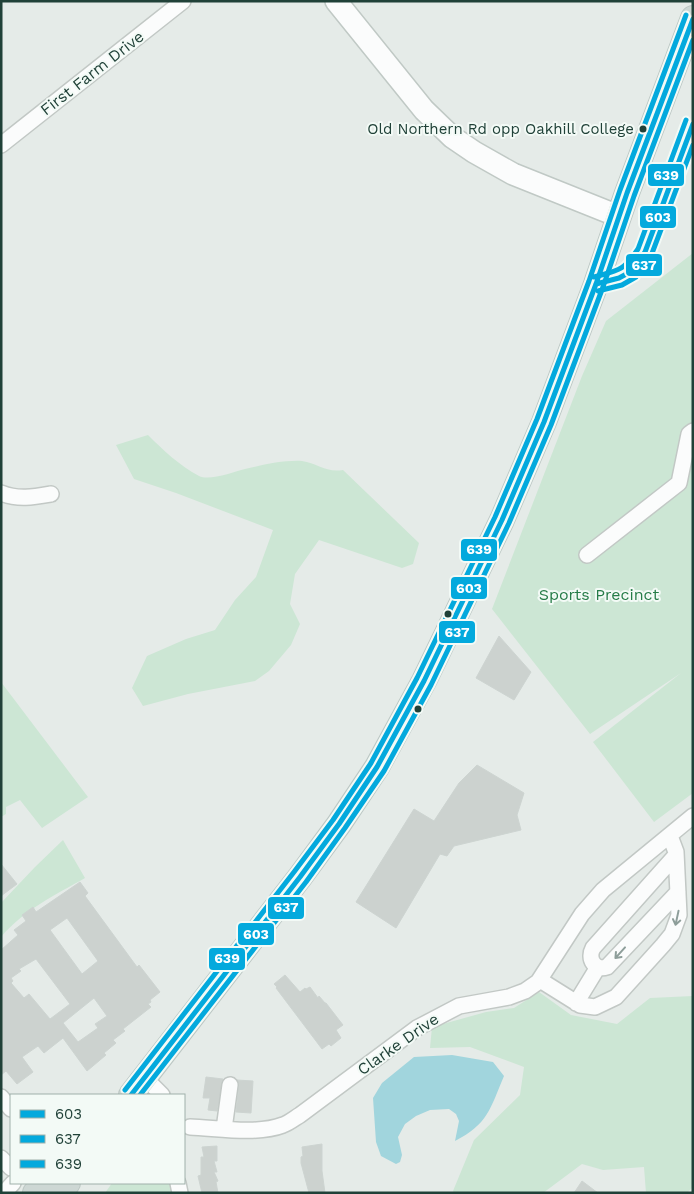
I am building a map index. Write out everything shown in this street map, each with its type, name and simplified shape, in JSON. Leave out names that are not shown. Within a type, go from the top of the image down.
[{"type":"main road","points":[[138,1087],[339,824],[391,743],[424,681],[502,520],[544,422],[573,347],[618,216],[693,18]]},
{"type":"main road","points":[[35,1193],[44,1184]]},
{"type":"street","name":"First Farm Drive","points":[[1,145],[183,1]]},
{"type":"street","points":[[336,1],[424,110],[452,137],[487,160],[513,174],[618,216]]},
{"type":"street","points":[[587,555],[680,483],[689,434],[693,431]]},
{"type":"street","points":[[1,493],[11,497],[51,494]]},
{"type":"street","name":"Clarke Drive","points":[[186,1126],[236,1130],[260,1129],[283,1125],[300,1115],[417,1028],[459,1006],[510,997],[525,991],[540,980],[582,914],[603,890],[693,816]]},
{"type":"street","points":[[540,980],[580,1005],[595,1007],[616,997],[663,945],[672,934],[679,915],[676,855],[670,836]]},
{"type":"street","points":[[676,855],[593,948],[590,954],[592,962],[598,968],[608,967],[678,892]]},
{"type":"street","points":[[576,1003],[598,968]]},
{"type":"street","points":[[224,1129],[230,1084]]},
{"type":"street","points":[[138,1087],[159,1094]]},
{"type":"street","points":[[1,1097],[10,1108]]},
{"type":"street","points":[[1,1158],[10,1167]]},
{"type":"green space","name":"Sports Precinct","points":[[693,253],[693,793],[654,822],[593,742],[681,673],[590,734],[492,609],[582,376],[606,321]]},
{"type":"green space","points":[[148,435],[178,463],[204,477],[215,477],[288,461],[302,461],[327,469],[343,470],[419,543],[413,564],[402,568],[319,540],[295,574],[290,604],[300,624],[291,645],[269,671],[255,681],[188,694],[143,706],[132,688],[147,656],[186,639],[215,630],[235,600],[256,577],[273,530],[134,479],[116,445]]},
{"type":"green space","points":[[1,682],[88,797],[42,828],[20,800],[6,807],[6,814],[1,817]]},
{"type":"green space","points":[[63,840],[85,878],[30,911],[1,937],[1,903]]},
{"type":"green space","points":[[539,992],[571,1015],[617,1024],[650,998],[693,996],[693,1187],[687,1193],[646,1193],[644,1167],[603,1170],[582,1164],[543,1193],[454,1193],[453,1191],[474,1140],[520,1095],[524,1067],[470,1047],[430,1048],[432,1027],[486,1012],[514,1008]]},
{"type":"green space","points":[[111,1184],[169,1184],[173,1193],[105,1193]]},
{"type":"water","points":[[452,1055],[493,1062],[504,1076],[487,1115],[475,1128],[455,1141],[459,1121],[456,1114],[449,1109],[430,1110],[416,1116],[405,1124],[398,1137],[402,1155],[400,1162],[396,1164],[381,1156],[376,1142],[373,1098],[382,1083],[414,1057]]},
{"type":"building","points":[[499,636],[531,672],[514,700],[476,678]]},
{"type":"building","points":[[477,765],[524,793],[517,815],[521,830],[454,846],[447,856],[440,854],[396,928],[356,902],[414,809],[434,821],[459,783]]},
{"type":"building","points":[[1,864],[17,884],[1,896]]},
{"type":"building","points":[[80,882],[88,893],[85,896],[137,967],[139,965],[160,992],[150,1000],[151,1002],[148,1004],[151,1007],[123,1029],[125,1031],[113,1040],[116,1043],[104,1053],[106,1055],[87,1071],[63,1038],[44,1053],[38,1046],[22,1057],[33,1072],[17,1084],[6,1071],[1,1075],[1,950],[18,935],[14,930],[26,921],[22,915],[33,907],[36,912]],"holes":[[[67,918],[98,961],[82,974],[50,930]],[[36,959],[70,1004],[50,1019],[29,994],[24,998],[11,983],[13,981],[11,978],[21,971],[19,969]],[[94,998],[107,1016],[95,1024],[98,1028],[78,1042],[63,1023]]]},
{"type":"building","points":[[285,975],[300,992],[310,987],[318,998],[319,996],[326,1003],[343,1025],[336,1030],[341,1038],[331,1046],[329,1044],[322,1049],[276,988],[274,984]]},
{"type":"building","points":[[206,1077],[223,1079],[217,1111],[208,1110],[210,1098],[203,1098]]},
{"type":"building","points":[[237,1080],[253,1081],[251,1113],[236,1112],[239,1086]]},
{"type":"building","points":[[322,1144],[322,1171],[325,1193],[309,1193],[301,1163],[301,1157],[303,1156],[302,1147]]},
{"type":"building","points":[[217,1146],[217,1161],[214,1161],[217,1172],[214,1172],[218,1181],[216,1182],[218,1193],[202,1193],[198,1176],[201,1175],[201,1157],[204,1157],[202,1147]]},
{"type":"building","points":[[582,1181],[598,1193],[574,1193]]},
{"type":"transit line","name":"639","points":[[125,1090],[333,820],[371,763],[417,678],[495,517],[537,419],[686,15]]},
{"type":"transit line","name":"603","points":[[132,1094],[339,824],[377,767],[424,681],[502,520],[544,422],[596,284],[627,193],[693,19]]},
{"type":"transit line","name":"637","points":[[141,1094],[306,882],[345,828],[384,771],[431,685],[509,523],[551,425],[693,40]]},
{"type":"transit line","name":"639","points":[[594,277],[620,269],[638,249],[686,120]]},
{"type":"transit line","name":"603","points":[[596,284],[619,278],[632,271],[645,252],[693,124]]},
{"type":"transit line","name":"637","points":[[598,291],[622,285],[636,277],[651,256],[693,145]]},
{"type":"place","name":"Old Northern Rd opp Oakhill College","points":[[643,129]]}]
